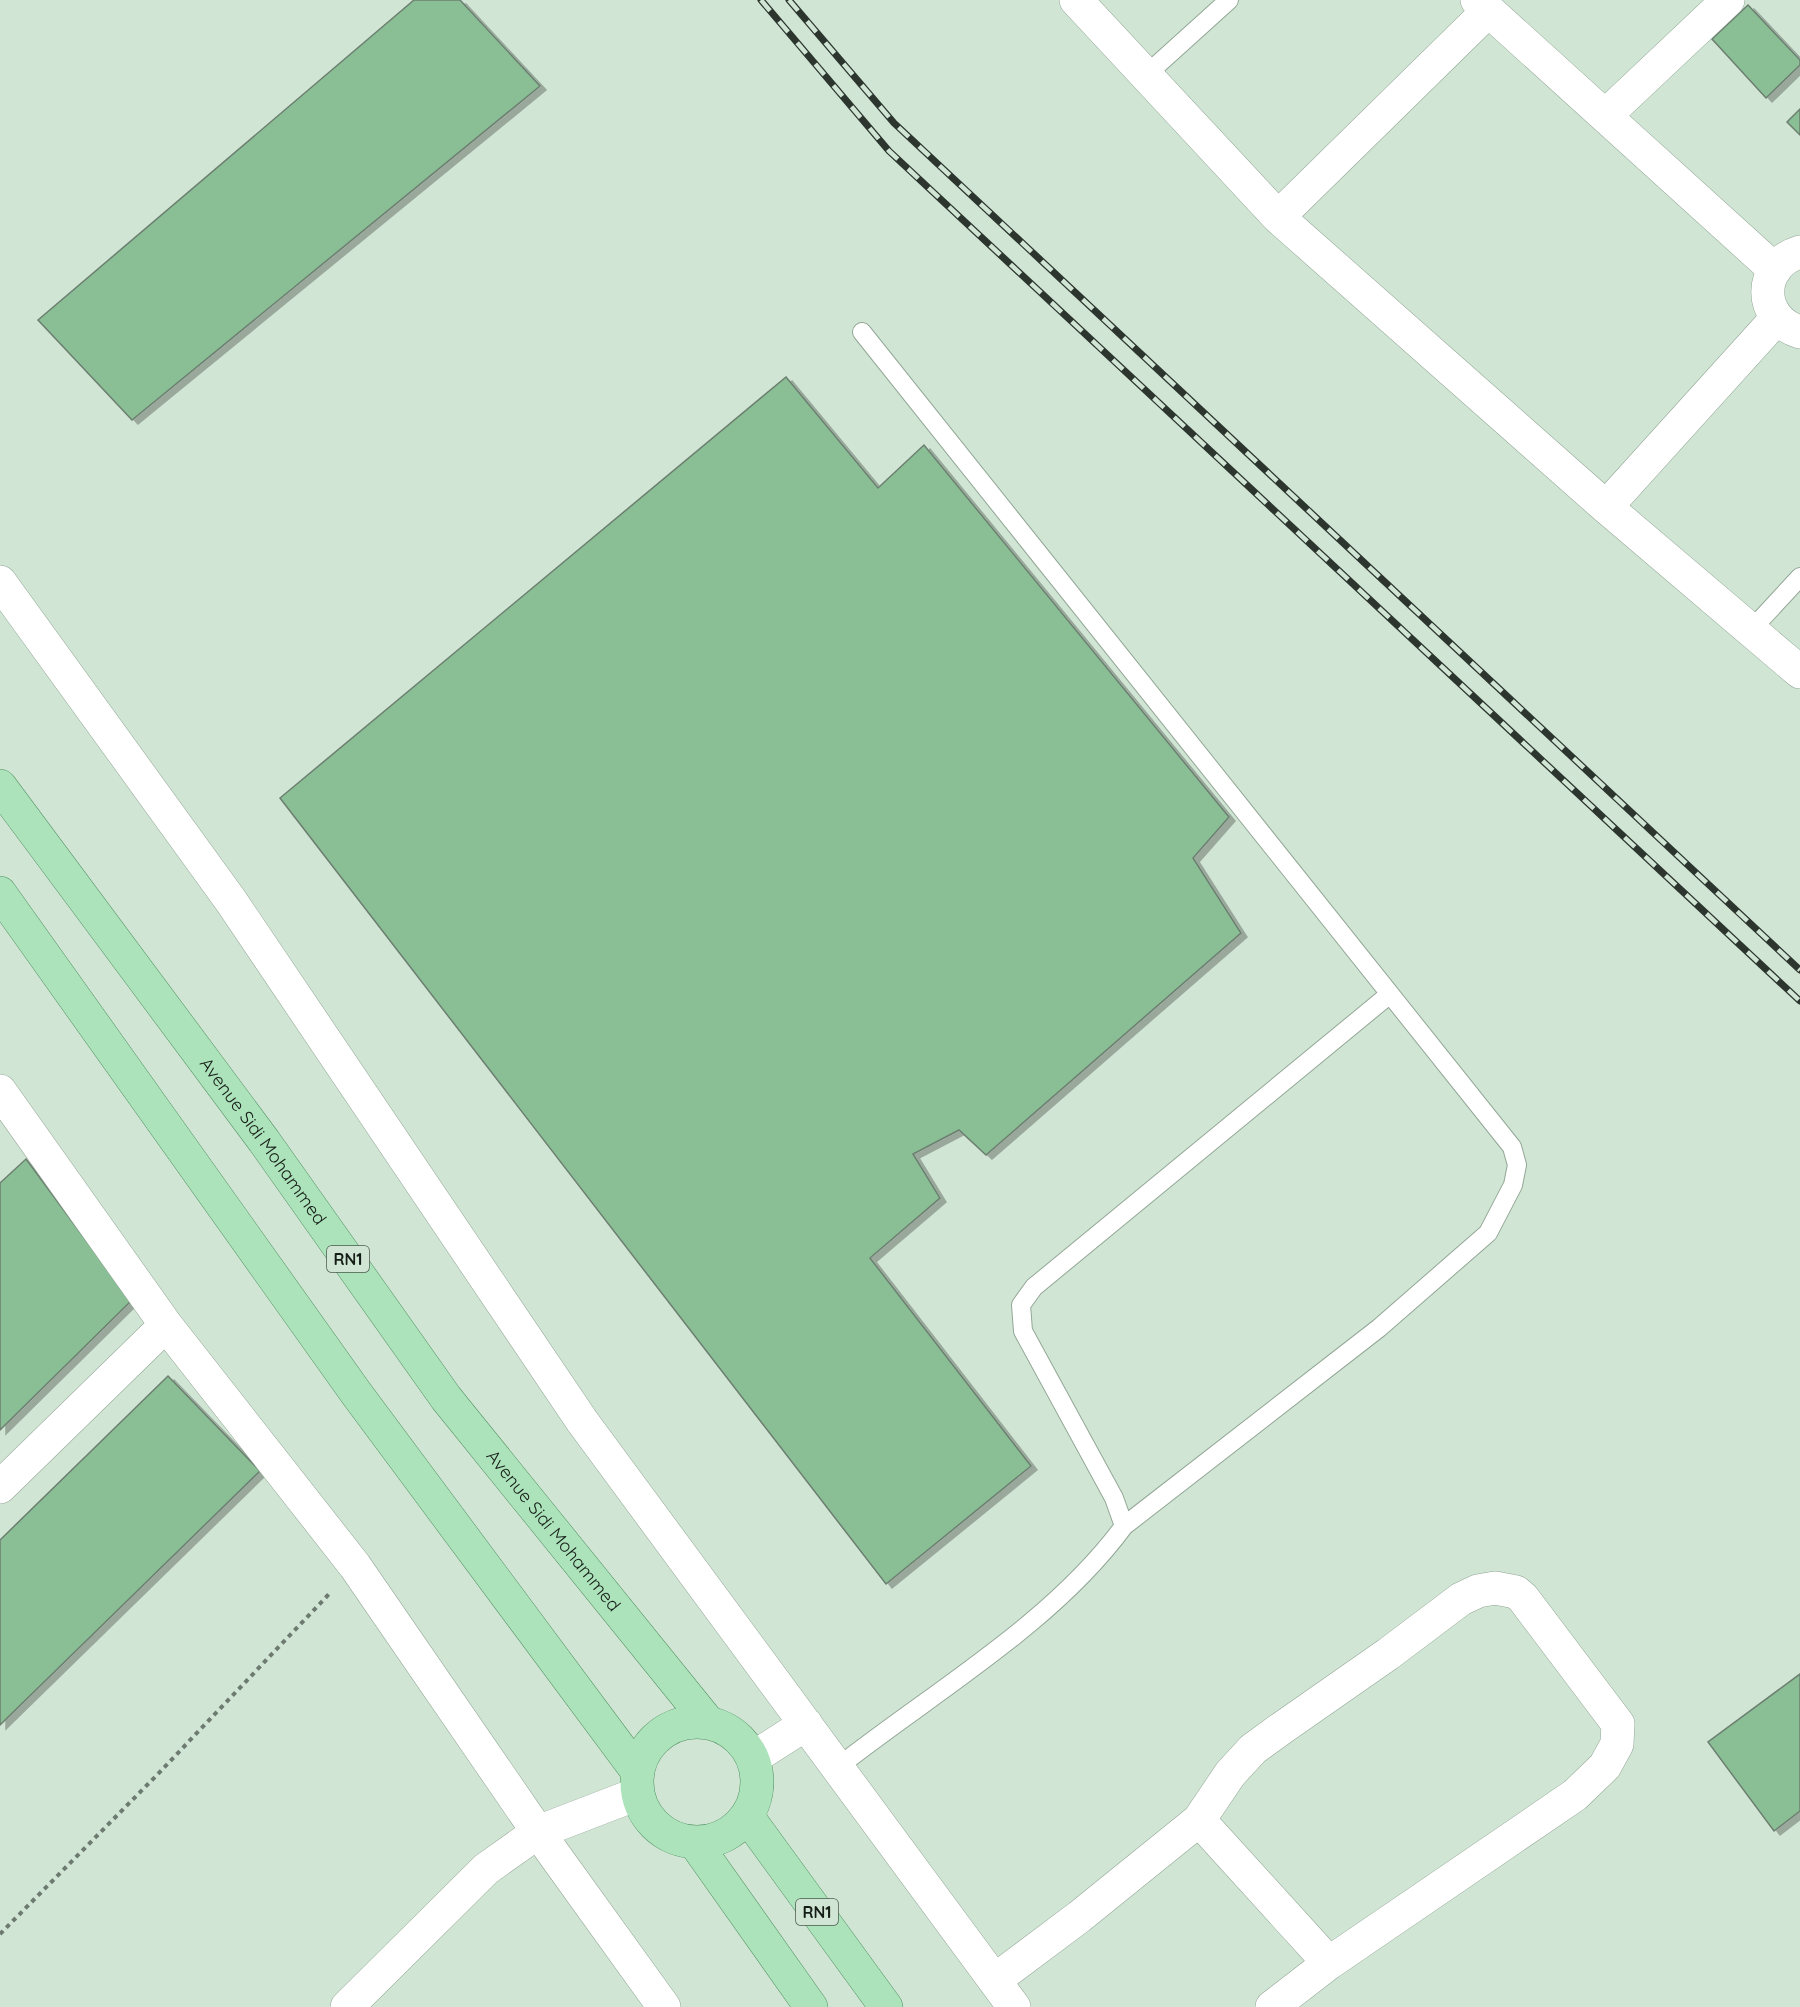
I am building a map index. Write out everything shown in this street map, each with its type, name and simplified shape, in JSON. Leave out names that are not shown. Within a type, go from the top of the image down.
[{"type":"main road","name":"Avenue Sidi Mohammed","points":[[0,786],[264,1140],[446,1398],[708,1722]]},
{"type":"main road","name":"RN1","points":[[0,893],[637,1783],[646,1814],[667,1835],[695,1843],[725,1836],[747,1816],[758,1788],[753,1758],[735,1735],[708,1722]]},
{"type":"main road","points":[[637,1783],[650,1743],[676,1725],[708,1722]]},
{"type":"main road","name":"RN1","points":[[747,1816],[886,2007]]},
{"type":"main road","points":[[695,1843],[811,2007]]},
{"type":"street","points":[[1076,0],[1278,217],[1606,507],[1800,672]]},
{"type":"street","points":[[1605,116],[1728,0]]},
{"type":"street","points":[[1278,217],[1482,6],[1605,116],[1787,261],[1769,282],[1768,294],[1771,307],[1789,325],[1606,507]]},
{"type":"street","points":[[0,582],[231,901],[582,1421],[1014,2007]]},
{"type":"street","points":[[0,1090],[11,1132],[166,1324],[355,1566],[538,1832],[664,2007]]},
{"type":"street","points":[[0,1487],[166,1324]]},
{"type":"street","points":[[995,1980],[1079,1917],[1199,1820],[1230,1774],[1253,1749],[1388,1654],[1447,1608],[1478,1592],[1495,1588],[1516,1592],[1618,1724],[1617,1744],[1605,1766],[1575,1795],[1329,1963],[1272,2007]]},
{"type":"street","points":[[753,1758],[806,1724]]},
{"type":"street","points":[[347,2007],[486,1869],[538,1832],[637,1783]]},
{"type":"street","points":[[1199,1820],[1329,1963]]},
{"type":"lane","points":[[1146,75],[1229,0]]},
{"type":"lane","points":[[838,1767],[1045,1611],[1103,1554],[1124,1526],[1379,1328],[1488,1233],[1513,1185],[1516,1165],[1512,1147],[862,332]]},
{"type":"lane","points":[[1751,630],[1800,577]]},
{"type":"lane","points":[[1124,1526],[1114,1498],[1023,1331],[1021,1305],[1035,1287],[1390,994]]},
{"type":"path","points":[[0,1934],[156,1776],[355,1566]]},
{"type":"building","points":[[414,0],[460,0],[540,86],[132,420],[38,320]]},
{"type":"building","points":[[1748,5],[1800,60],[1800,65],[1766,98],[1712,39]]},
{"type":"building","points":[[1800,109],[1800,135],[1787,122]]},
{"type":"building","points":[[786,377],[878,488],[924,445],[1229,817],[1193,858],[1241,933],[986,1155],[959,1130],[913,1154],[940,1198],[870,1258],[1031,1466],[886,1584],[280,798]]},
{"type":"building","points":[[26,1159],[131,1301],[0,1430],[0,1183]]},
{"type":"building","points":[[168,1376],[260,1471],[0,1725],[0,1540]]},
{"type":"building","points":[[1800,1674],[1800,1811],[1774,1831],[1708,1742]]},
{"type":"railway","points":[[761,0],[889,151],[1800,1001]]},
{"type":"railway","points":[[789,0],[894,123],[1800,970]]}]
